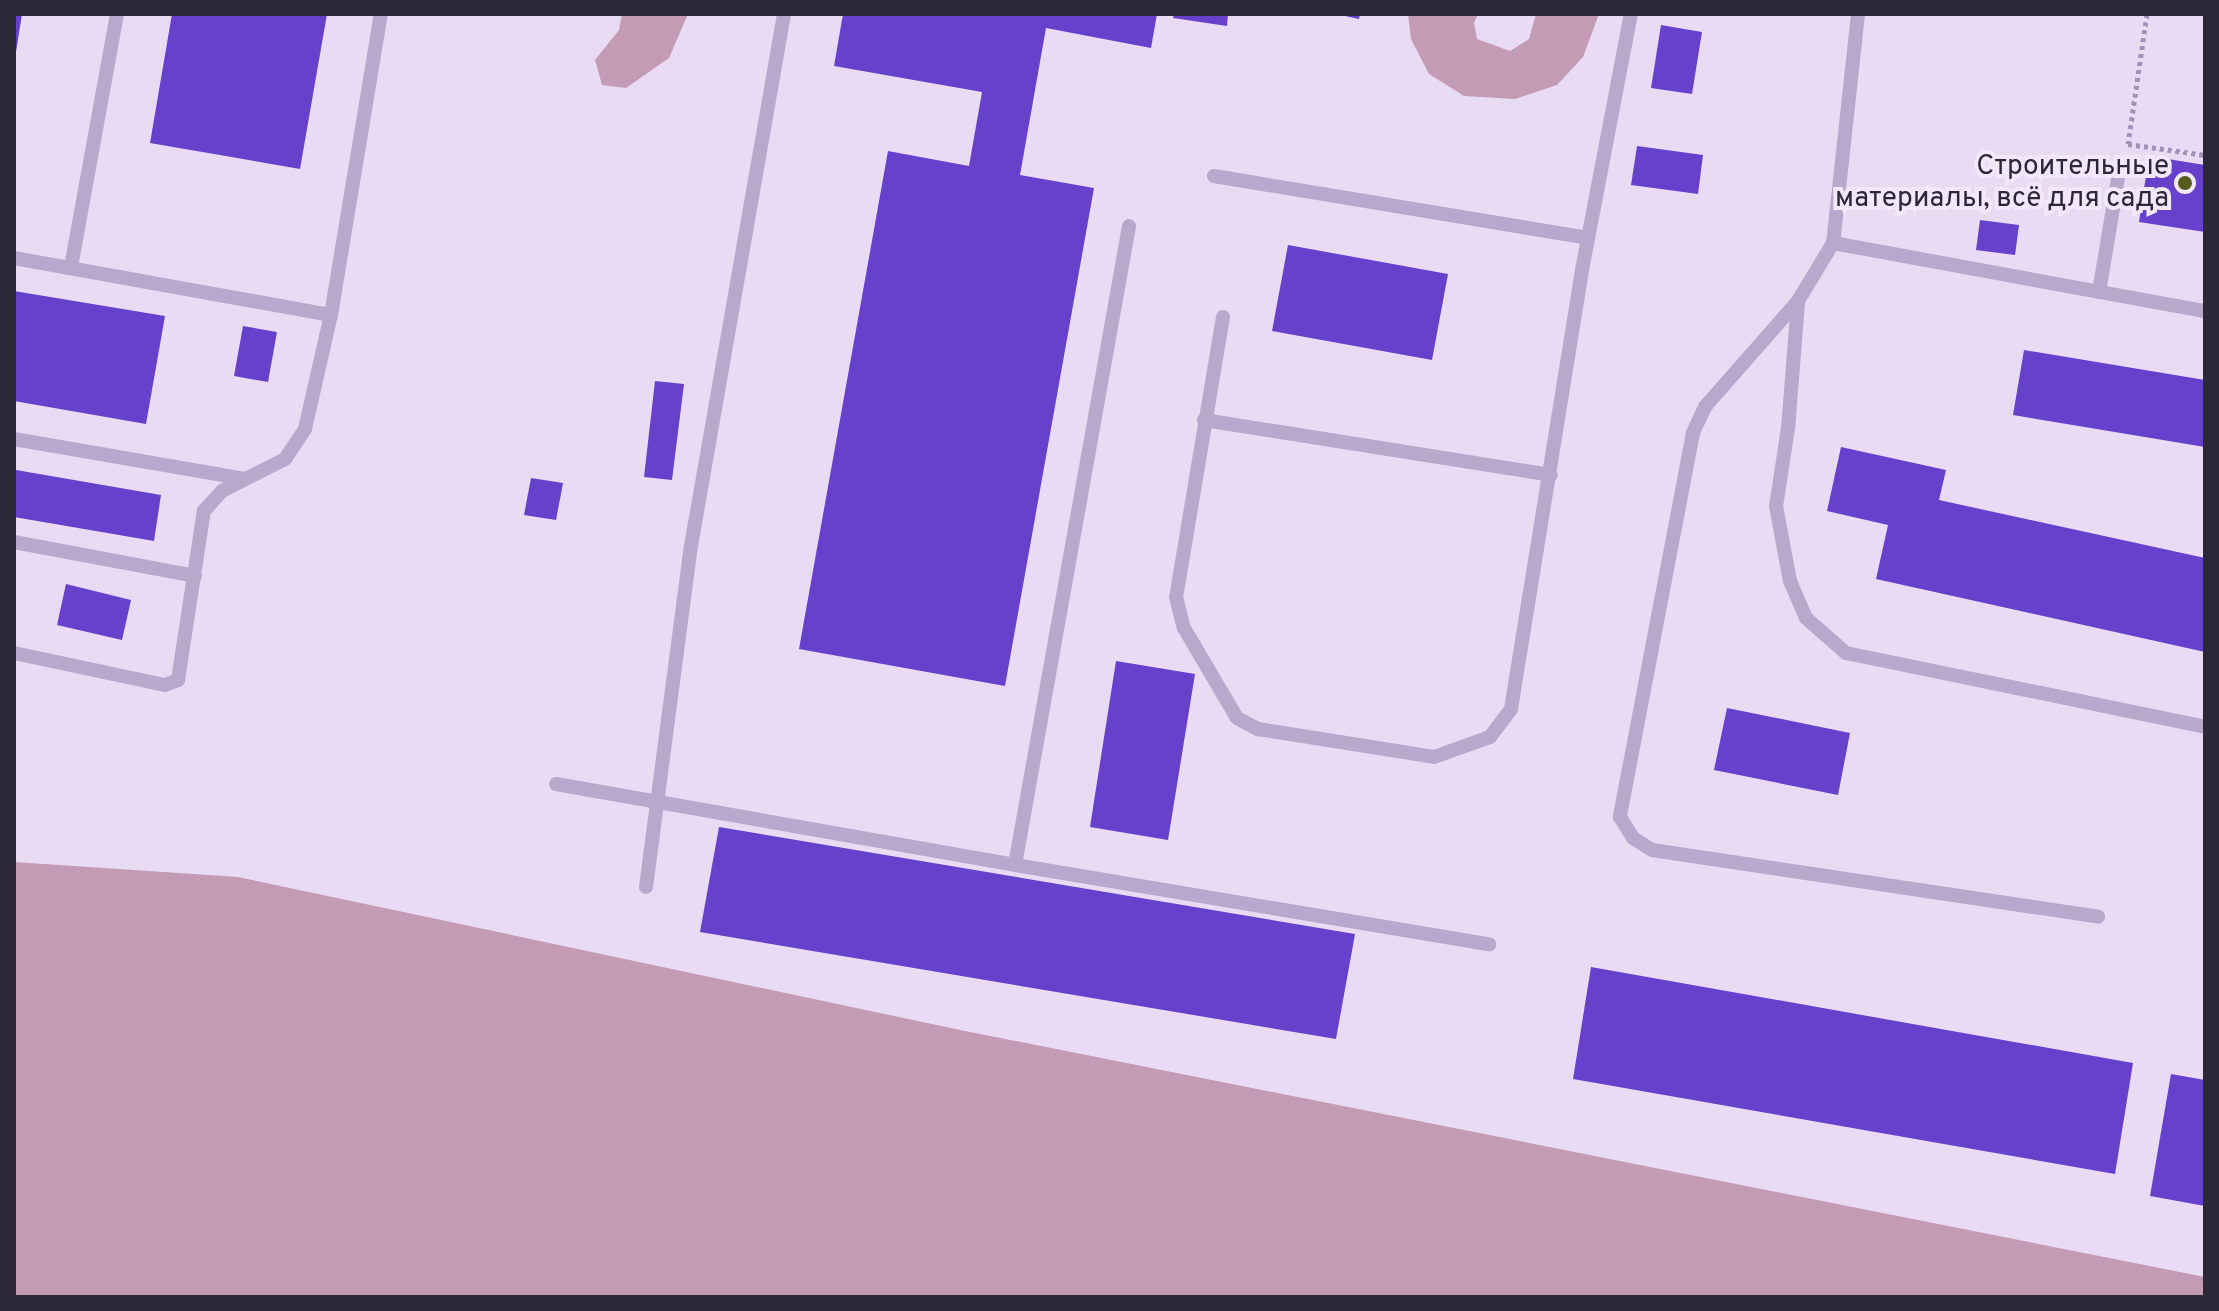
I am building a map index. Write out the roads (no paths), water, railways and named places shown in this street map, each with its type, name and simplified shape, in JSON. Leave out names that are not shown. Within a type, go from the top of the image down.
[{"type":"lane","points":[[71,267],[117,14]]},
{"type":"lane","points":[[14,653],[165,685],[178,680],[204,511],[222,491],[285,459],[305,429],[331,315],[381,14]]},
{"type":"lane","points":[[646,887],[691,546],[784,14]]},
{"type":"lane","points":[[1223,317],[1176,597],[1184,628],[1237,718],[1258,729],[1434,757],[1490,737],[1511,709],[1588,238],[1631,14]]},
{"type":"lane","points":[[1858,14],[1833,243],[1798,301],[1705,407],[1693,433],[1620,817],[1633,838],[1652,850],[2098,917]]},
{"type":"lane","points":[[2099,292],[2119,172]]},
{"type":"lane","points":[[1214,176],[1588,238]]},
{"type":"lane","points":[[1015,865],[1129,226]]},
{"type":"lane","points":[[1833,243],[2205,311]]},
{"type":"lane","points":[[14,258],[331,315]]},
{"type":"lane","points":[[1798,301],[1788,428],[1776,506],[1790,581],[1806,618],[1846,653],[2205,727]]},
{"type":"lane","points":[[1204,420],[1551,475]]},
{"type":"lane","points":[[14,439],[245,479]]},
{"type":"lane","points":[[14,542],[195,576]]},
{"type":"lane","points":[[556,784],[1489,944]]},
{"type":"place","name":"Строительные материалы, всё для сада","points":[[2185,183]]}]
